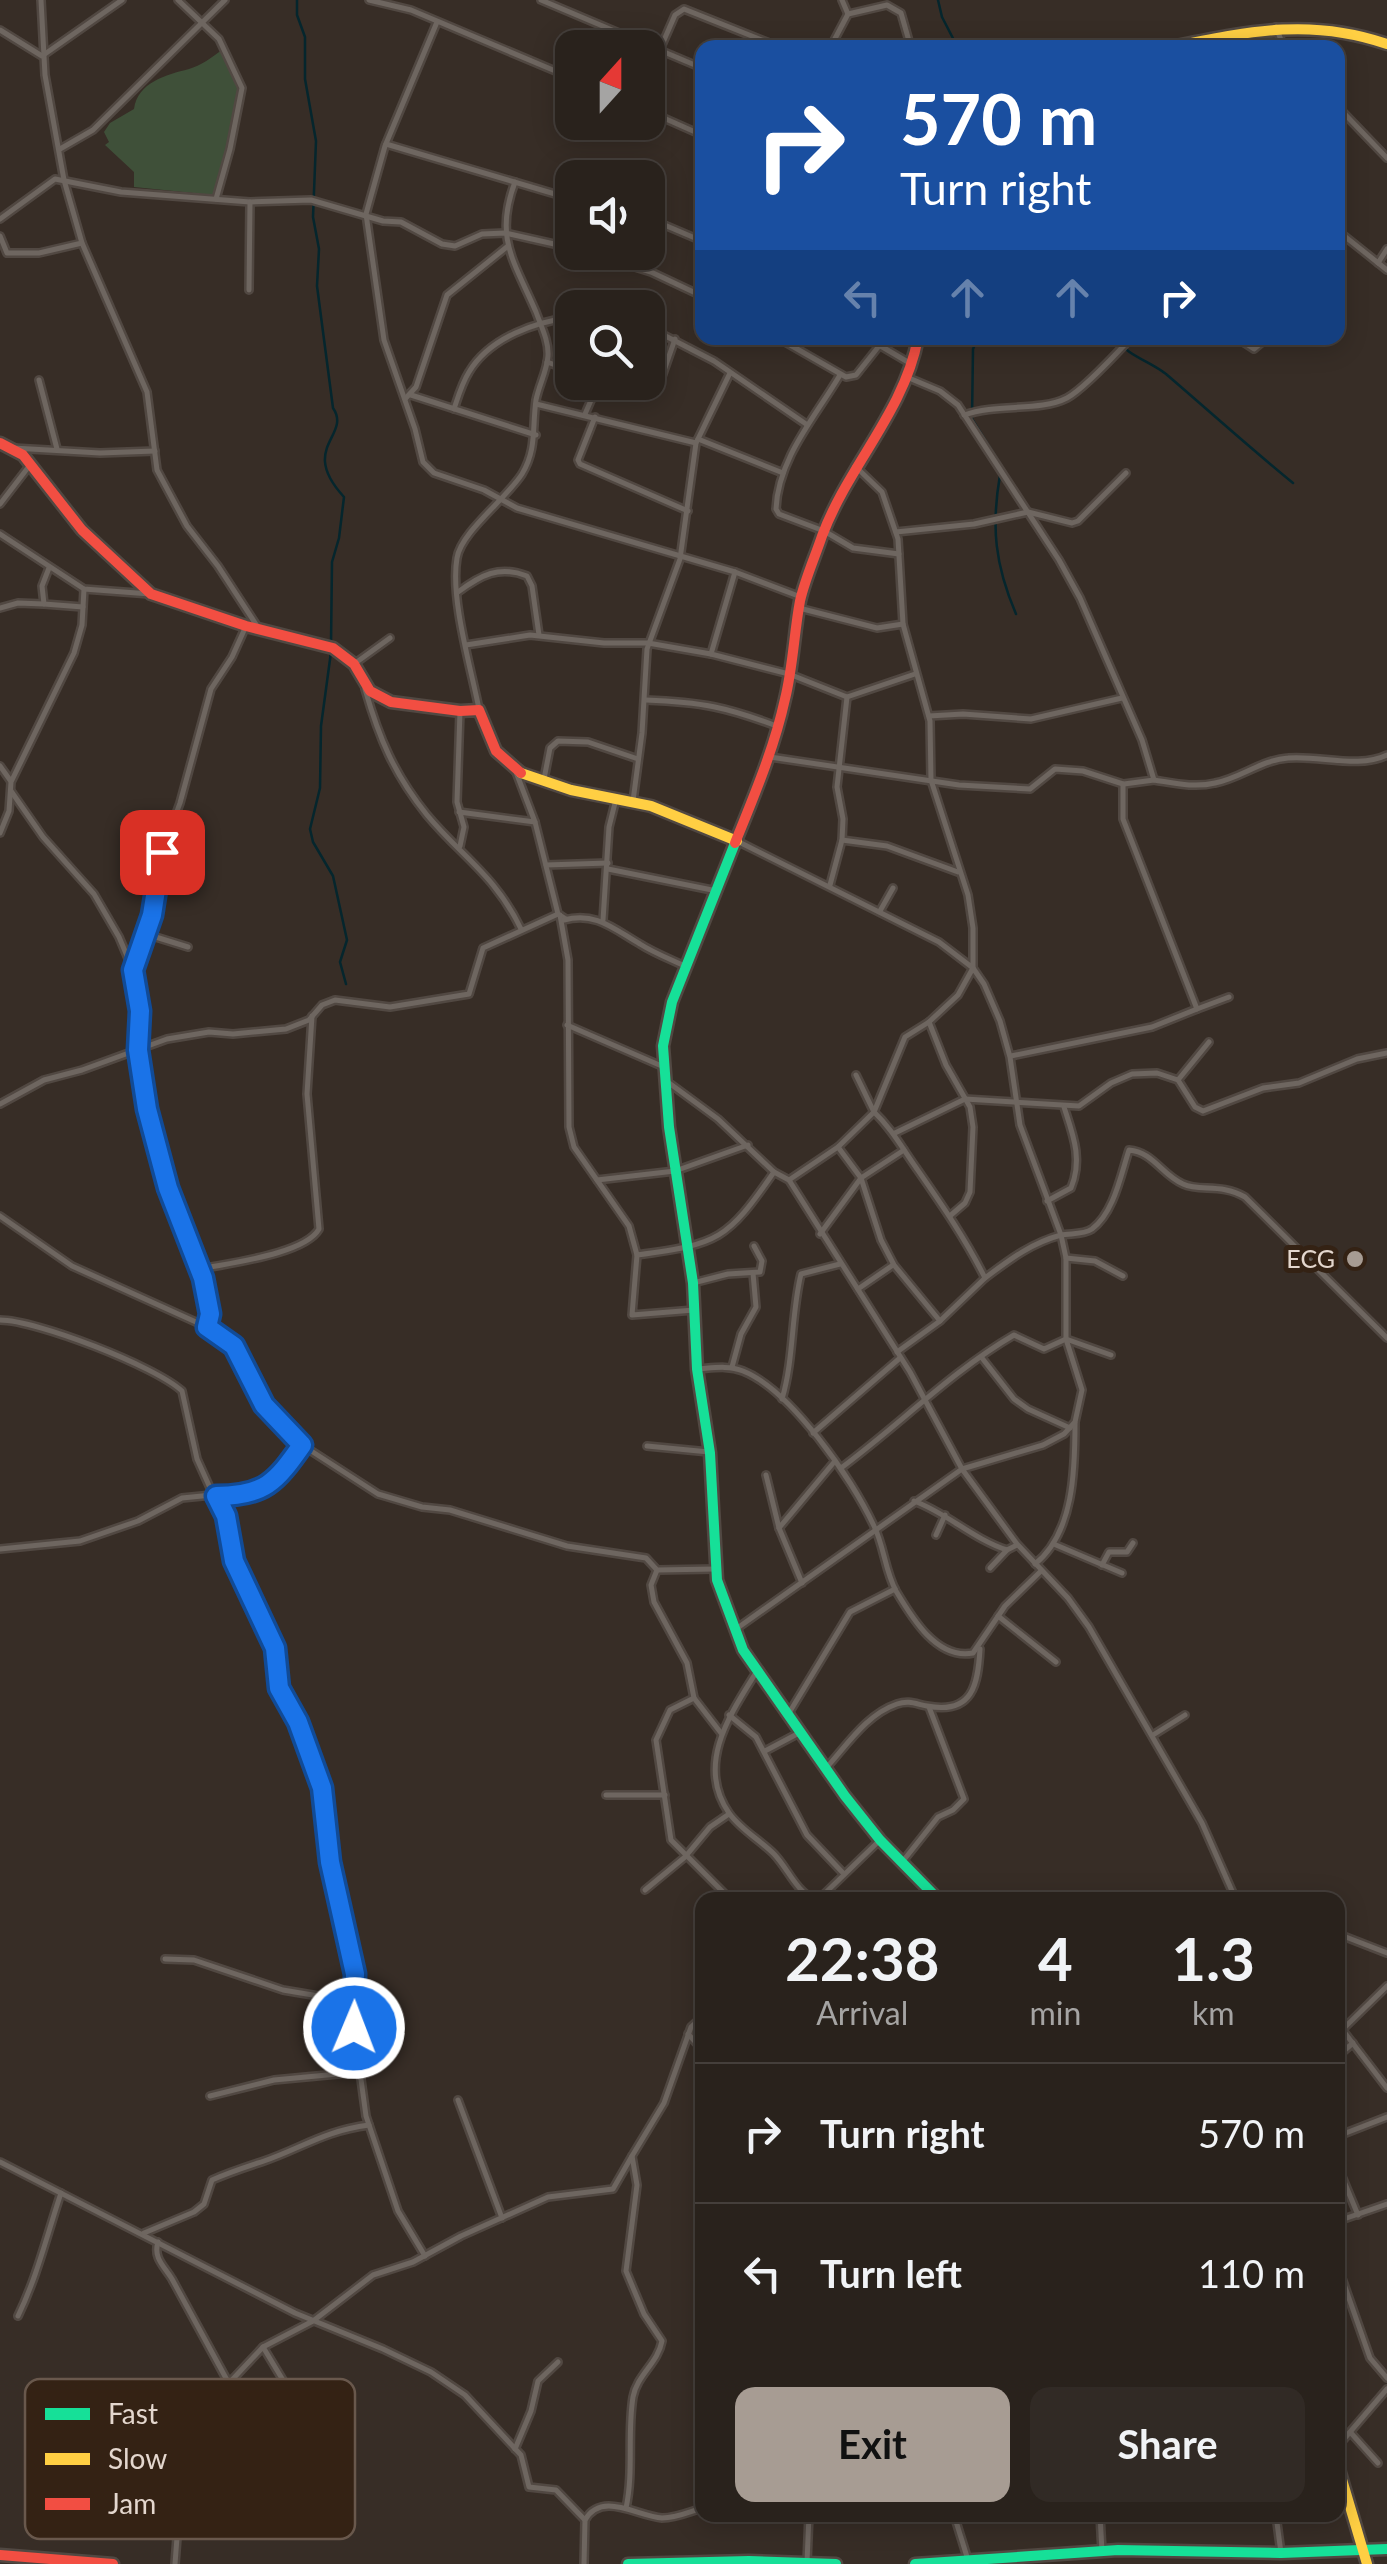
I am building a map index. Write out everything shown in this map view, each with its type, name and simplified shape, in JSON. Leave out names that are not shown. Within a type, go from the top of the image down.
[{"type":"street","points":[[41,0],[42,56],[64,180],[82,242],[147,392],[157,470],[173,505],[259,629]]},
{"type":"street","points":[[42,56],[122,0]]},
{"type":"street","points":[[178,0],[204,22],[226,51],[242,90],[216,199]]},
{"type":"street","points":[[60,149],[93,130],[225,0]]},
{"type":"street","points":[[370,0],[411,10],[555,71]]},
{"type":"street","points":[[541,0],[615,30]]},
{"type":"street","points":[[842,0],[848,14]]},
{"type":"street","points":[[834,40],[848,14],[886,5],[896,8],[908,40]]},
{"type":"street","points":[[665,37],[675,15],[684,9],[762,40]]},
{"type":"street","points":[[437,22],[386,144],[366,214],[384,340],[408,397],[427,468],[544,518],[614,534],[680,559],[735,572],[800,603],[877,628],[903,624]]},
{"type":"street","points":[[1211,40],[1276,28],[1322,26],[1387,44]]},
{"type":"street","points":[[1276,28],[1281,40]]},
{"type":"street","points":[[0,30],[42,56]]},
{"type":"street","points":[[665,50],[695,65]]},
{"type":"street","points":[[1345,113],[1387,158]]},
{"type":"street","points":[[665,119],[695,132]]},
{"type":"street","points":[[386,144],[555,194]]},
{"type":"street","points":[[0,219],[49,182],[64,180],[98,190],[250,202],[314,200],[384,221],[401,222],[442,244],[454,246],[482,234],[506,233],[555,244]]},
{"type":"street","points":[[515,182],[504,212],[508,246],[540,321],[547,344],[547,362],[536,404],[536,436],[529,460],[504,500],[478,524],[459,551],[458,592],[466,645],[479,710],[496,752],[516,772],[562,917],[568,960],[569,1127],[574,1147],[629,1226],[637,1256],[632,1315],[696,1310]]},
{"type":"street","points":[[249,290],[250,202]]},
{"type":"street","points":[[665,225],[695,238]]},
{"type":"street","points":[[0,236],[7,253],[49,251],[82,242]]},
{"type":"street","points":[[1345,237],[1387,270]]},
{"type":"street","points":[[408,397],[447,295],[508,246]]},
{"type":"street","points":[[1378,263],[1387,248]]},
{"type":"street","points":[[645,270],[695,293]]},
{"type":"street","points":[[454,409],[472,366],[502,342],[540,321],[555,319]]},
{"type":"street","points":[[665,335],[806,424]]},
{"type":"street","points":[[665,368],[675,339]]},
{"type":"street","points":[[790,345],[840,374],[856,375],[880,346],[913,366]]},
{"type":"street","points":[[917,345],[908,378],[855,466],[824,531],[800,603],[770,757],[686,966],[665,1030],[664,1067],[696,1310],[716,1569],[723,1603],[757,1670],[826,1767],[880,1840],[932,1892]]},
{"type":"street","points":[[964,415],[991,407],[1066,399],[1124,345]]},
{"type":"street","points":[[547,362],[555,365]]},
{"type":"street","points":[[633,801],[648,643],[680,559],[697,441],[730,373]]},
{"type":"street","points":[[840,374],[806,424],[784,473],[777,499],[779,514],[824,531],[852,548],[898,554]]},
{"type":"street","points":[[908,378],[940,390],[964,415],[1028,512],[1080,598],[1142,740],[1154,780]]},
{"type":"street","points":[[39,380],[58,451]]},
{"type":"street","points":[[408,397],[536,436]]},
{"type":"street","points":[[585,414],[591,400]]},
{"type":"street","points":[[536,404],[697,441],[784,473]]},
{"type":"street","points":[[595,417],[578,460],[580,464],[688,512]]},
{"type":"street","points":[[0,442],[13,448],[30,465],[82,530],[150,594]]},
{"type":"street","points":[[13,448],[155,452]]},
{"type":"street","points":[[0,504],[30,465]]},
{"type":"street","points":[[789,1180],[838,1147],[874,1112],[905,1037],[958,996],[973,968],[973,928],[931,780],[928,716],[903,624],[896,532],[882,492],[855,466]]},
{"type":"street","points":[[896,532],[974,524],[1028,512],[1072,524],[1126,473]]},
{"type":"street","points":[[0,534],[84,589],[150,594],[246,626],[329,646],[354,664],[392,764],[428,816],[500,890],[521,929]]},
{"type":"street","points":[[44,604],[42,586],[50,566]]},
{"type":"street","points":[[458,592],[489,572],[499,570],[527,576],[539,635]]},
{"type":"street","points":[[711,654],[735,572]]},
{"type":"street","points":[[0,833],[9,811],[11,782],[74,654],[84,589]]},
{"type":"street","points":[[0,608],[18,603],[83,607]]},
{"type":"street","points":[[133,970],[146,934],[162,852],[180,803],[211,689],[246,626]]},
{"type":"street","points":[[466,645],[539,635],[648,643],[789,674],[847,697],[915,674]]},
{"type":"street","points":[[354,664],[390,638]]},
{"type":"street","points":[[364,686],[392,702],[479,710]]},
{"type":"street","points":[[830,885],[842,840],[843,819],[837,797],[847,697]]},
{"type":"street","points":[[928,716],[963,714],[1031,719],[1122,698]]},
{"type":"street","points":[[645,700],[728,707],[779,726]]},
{"type":"street","points":[[460,711],[459,812],[464,827],[460,846]]},
{"type":"street","points":[[544,779],[550,748],[558,741],[588,742],[638,760]]},
{"type":"street","points":[[770,757],[931,780],[1030,789],[1050,770],[1070,769],[1123,784],[1154,780],[1189,786],[1216,783],[1253,766],[1288,758],[1368,762],[1387,756]]},
{"type":"street","points":[[0,766],[11,782]]},
{"type":"street","points":[[516,772],[570,790],[633,801],[737,841],[939,942],[973,968],[984,984],[1010,1057],[1020,1126],[1062,1235],[1066,1258],[1066,1339],[1082,1390],[1073,1425],[1074,1464],[1055,1544],[1035,1564]]},
{"type":"street","points":[[1123,784],[1123,818],[1197,1009]]},
{"type":"street","points":[[11,791],[43,838],[94,894],[119,936],[133,970],[140,1011],[138,1050],[147,1109],[170,1195],[201,1269],[210,1314],[207,1327]]},
{"type":"street","points":[[603,920],[609,827],[616,798]]},
{"type":"street","points":[[459,812],[535,822]]},
{"type":"street","points":[[842,840],[887,846],[960,873]]},
{"type":"street","points":[[546,865],[608,866],[717,891]]},
{"type":"street","points":[[880,911],[893,888]]},
{"type":"street","points":[[0,1104],[44,1080],[184,1036],[298,1026],[322,1005],[335,1000],[390,1006],[469,994],[483,948],[521,929],[562,917],[603,920],[636,942],[686,966]]},
{"type":"street","points":[[146,934],[188,947]]},
{"type":"street","points":[[1010,1057],[1152,1027],[1228,997]]},
{"type":"street","points":[[201,1269],[295,1247],[319,1229],[307,1094],[312,1015]]},
{"type":"street","points":[[929,1022],[946,1065],[970,1107],[974,1127],[970,1192],[965,1203],[950,1215]]},
{"type":"street","points":[[567,1025],[664,1067]]},
{"type":"street","points":[[1178,1080],[1210,1042]]},
{"type":"street","points":[[896,1133],[965,1099],[1079,1106],[1132,1074],[1158,1073],[1178,1080],[1195,1107],[1203,1111],[1263,1088],[1299,1083],[1358,1059],[1387,1052]]},
{"type":"street","points":[[856,1075],[874,1112],[896,1133],[950,1215],[985,1278]]},
{"type":"street","points":[[666,1080],[748,1145],[774,1172],[789,1180],[899,1355],[962,1469],[1017,1544],[1068,1598],[1089,1627],[1202,1823],[1232,1892]]},
{"type":"street","points":[[1048,1200],[1071,1188],[1078,1164],[1078,1151],[1064,1107]]},
{"type":"street","points":[[597,1180],[675,1171],[748,1145]]},
{"type":"street","points":[[838,1147],[862,1178],[881,1240],[894,1264],[940,1321]]},
{"type":"street","points":[[820,1234],[862,1178],[904,1150]]},
{"type":"street","points":[[813,1433],[1016,1254],[1062,1235],[1088,1232],[1096,1226],[1112,1200],[1129,1150],[1139,1151],[1179,1183],[1190,1187],[1215,1186],[1245,1197],[1387,1338]]},
{"type":"street","points":[[637,1256],[710,1240],[739,1222],[774,1172]]},
{"type":"street","points":[[0,1216],[72,1266],[207,1327],[234,1346],[264,1405],[302,1445],[348,1477],[389,1498],[450,1510],[567,1546],[646,1558],[657,1570],[716,1569]]},
{"type":"street","points":[[693,1283],[728,1274],[760,1272],[762,1266],[754,1246]]},
{"type":"street","points":[[1066,1258],[1096,1261],[1123,1276]]},
{"type":"street","points":[[782,1399],[802,1274],[840,1264]]},
{"type":"street","points":[[858,1288],[894,1264]]},
{"type":"street","points":[[732,1367],[741,1334],[756,1308],[754,1274]]},
{"type":"street","points":[[0,1320],[18,1320],[121,1357],[174,1384],[185,1400],[197,1459],[226,1516],[234,1561],[275,1648],[279,1688],[298,1722],[322,1788],[330,1862],[354,1965],[360,2072],[369,2125],[398,2211],[425,2256]]},
{"type":"street","points":[[841,1468],[1014,1334],[1044,1348],[1066,1339],[1111,1355]]},
{"type":"street","points":[[982,1358],[1014,1399],[1028,1409],[1073,1425]]},
{"type":"street","points":[[698,1369],[732,1367],[758,1378],[813,1433],[841,1468],[875,1528],[895,1589],[939,1648],[957,1655],[972,1653],[998,1616],[1041,1571]]},
{"type":"street","points":[[734,1630],[962,1469],[1044,1445],[1073,1425]]},
{"type":"street","points":[[0,1549],[80,1541],[138,1521],[182,1498],[243,1494],[272,1482],[302,1445]]},
{"type":"street","points":[[647,1446],[710,1453]]},
{"type":"street","points":[[779,1528],[835,1460]]},
{"type":"street","points":[[766,1475],[779,1528],[802,1583]]},
{"type":"street","points":[[914,1501],[1007,1550]]},
{"type":"street","points":[[936,1536],[945,1515]]},
{"type":"street","points":[[990,1568],[1017,1544]]},
{"type":"street","points":[[1055,1544],[1122,1573]]},
{"type":"street","points":[[1102,1565],[1109,1552],[1128,1552],[1132,1544]]},
{"type":"street","points":[[657,1570],[651,1586],[654,1602],[687,1663],[694,1698],[721,1734]]},
{"type":"street","points":[[790,1713],[850,1612],[895,1589]]},
{"type":"street","points":[[998,1616],[1056,1662]]},
{"type":"street","points":[[826,1767],[878,1713],[899,1703],[929,1707],[963,1702],[973,1693],[978,1678],[980,1646]]},
{"type":"street","points":[[757,1670],[721,1734],[714,1764],[718,1788],[729,1814],[776,1856],[803,1892]]},
{"type":"street","points":[[694,1698],[670,1710],[657,1735],[657,1762],[671,1840],[722,1892]]},
{"type":"street","points":[[903,1861],[938,1817],[964,1799],[929,1707]]},
{"type":"street","points":[[729,1715],[750,1730],[765,1751],[807,1835],[844,1874]]},
{"type":"street","points":[[1152,1736],[1185,1715]]},
{"type":"street","points":[[765,1751],[801,1731]]},
{"type":"street","points":[[606,1795],[665,1795]]},
{"type":"street","points":[[645,1890],[684,1857],[704,1832],[729,1814]]},
{"type":"street","points":[[825,1892],[880,1840]]},
{"type":"street","points":[[1345,1937],[1387,1953]]},
{"type":"street","points":[[165,1959],[194,1960],[283,1990],[354,2002]]},
{"type":"street","points":[[1345,2022],[1387,1986]]},
{"type":"street","points":[[234,2379],[263,2347],[313,2321],[361,2282],[548,2197],[613,2189],[664,2103],[688,2034],[695,2026]]},
{"type":"street","points":[[1345,2032],[1387,2088]]},
{"type":"street","points":[[688,2034],[695,2042]]},
{"type":"street","points":[[1345,2050],[1354,2043]]},
{"type":"street","points":[[210,2096],[274,2080],[360,2072]]},
{"type":"street","points":[[458,2100],[502,2218]]},
{"type":"street","points":[[1345,2133],[1387,2118]]},
{"type":"street","points":[[144,2234],[194,2212],[204,2204],[212,2180],[330,2132],[369,2125]]},
{"type":"street","points":[[626,2508],[633,2465],[634,2395],[659,2355],[662,2341],[644,2314],[626,2271],[637,2186],[632,2156]]},
{"type":"street","points":[[0,2162],[313,2321],[382,2348],[442,2380],[465,2396],[524,2460],[528,2486],[556,2490],[585,2520]]},
{"type":"street","points":[[1345,2183],[1358,2214]]},
{"type":"street","points":[[18,2316],[36,2279],[60,2193]]},
{"type":"street","points":[[1345,2219],[1387,2204]]},
{"type":"street","points":[[158,2242],[160,2262],[227,2379]]},
{"type":"street","points":[[1345,2287],[1370,2358],[1387,2378]]},
{"type":"street","points":[[263,2347],[283,2379]]},
{"type":"street","points":[[515,2449],[534,2404],[538,2381],[558,2362]]},
{"type":"street","points":[[1345,2438],[1387,2388]]},
{"type":"street","points":[[1350,2433],[1378,2462]]},
{"type":"street","points":[[1345,2492],[1367,2564]]},
{"type":"street","points":[[584,2564],[585,2520],[600,2507],[626,2508],[664,2518],[695,2510]]},
{"type":"street","points":[[807,2562],[809,2522]]},
{"type":"street","points":[[956,2522],[968,2560]]},
{"type":"street","points":[[1100,2522],[1102,2550]]},
{"type":"street","points":[[1277,2522],[1280,2553]]},
{"type":"street","points":[[175,2564],[177,2539]]},
{"type":"street","points":[[1161,2549],[1162,2564]]},
{"type":"street","points":[[915,2564],[998,2562],[1102,2550],[1280,2553],[1387,2549]]},
{"type":"street","points":[[0,2556],[113,2564]]},
{"type":"street","points":[[628,2564],[836,2564]]},
{"type":"green space","points":[[223,49],[240,87],[234,125],[213,195],[134,187],[134,172],[105,145],[109,142],[104,132],[110,123],[134,109],[147,86],[198,66]]},
{"type":"waterway","points":[[297,0],[316,141],[313,217],[319,249],[317,286],[337,418],[325,454],[326,466],[344,497],[332,562],[331,644]]},
{"type":"waterway","points":[[938,0],[954,40]]},
{"type":"waterway","points":[[975,345],[972,419],[1002,467]]},
{"type":"waterway","points":[[1122,345],[1166,374],[1293,483]]},
{"type":"waterway","points":[[1000,475],[997,546],[1003,579],[1016,614]]},
{"type":"waterway","points":[[331,652],[321,726],[320,788],[310,829],[313,842],[333,876],[347,940],[340,962],[346,984]]},
{"type":"traffic: fast","points":[[735,843],[672,1002],[663,1046],[669,1127],[693,1283],[697,1369],[710,1453],[717,1580],[743,1650],[845,1796],[880,1840],[931,1892]]},
{"type":"traffic: fast","points":[[915,2564],[1118,2550],[1281,2553],[1387,2549]]},
{"type":"traffic: fast","points":[[628,2564],[836,2564]]},
{"type":"traffic: slow","points":[[1212,40],[1304,29],[1387,44]]},
{"type":"traffic: slow","points":[[521,773],[571,790],[651,806],[737,841]]},
{"type":"traffic: slow","points":[[1345,2490],[1367,2564]]},
{"type":"traffic: jam","points":[[735,843],[780,718],[800,601],[810,568],[833,510],[901,390],[916,345]]},
{"type":"traffic: jam","points":[[0,443],[23,455],[82,530],[151,594],[246,626],[333,648],[354,664],[370,691],[391,702],[479,710],[496,751],[521,773]]},
{"type":"traffic: jam","points":[[0,2555],[113,2564]]},
{"type":"place","name":"ECG","points":[[1355,1259]]},
{"type":"route","points":[[162,852],[152,915],[133,970],[139,998],[138,1050],[147,1109],[175,1209],[203,1278],[210,1314],[207,1327],[234,1346],[270,1414],[302,1445],[272,1482],[252,1492],[216,1496],[226,1516],[234,1561],[275,1648],[279,1688],[298,1722],[322,1788],[330,1862],[354,1965],[354,2028]]}]
